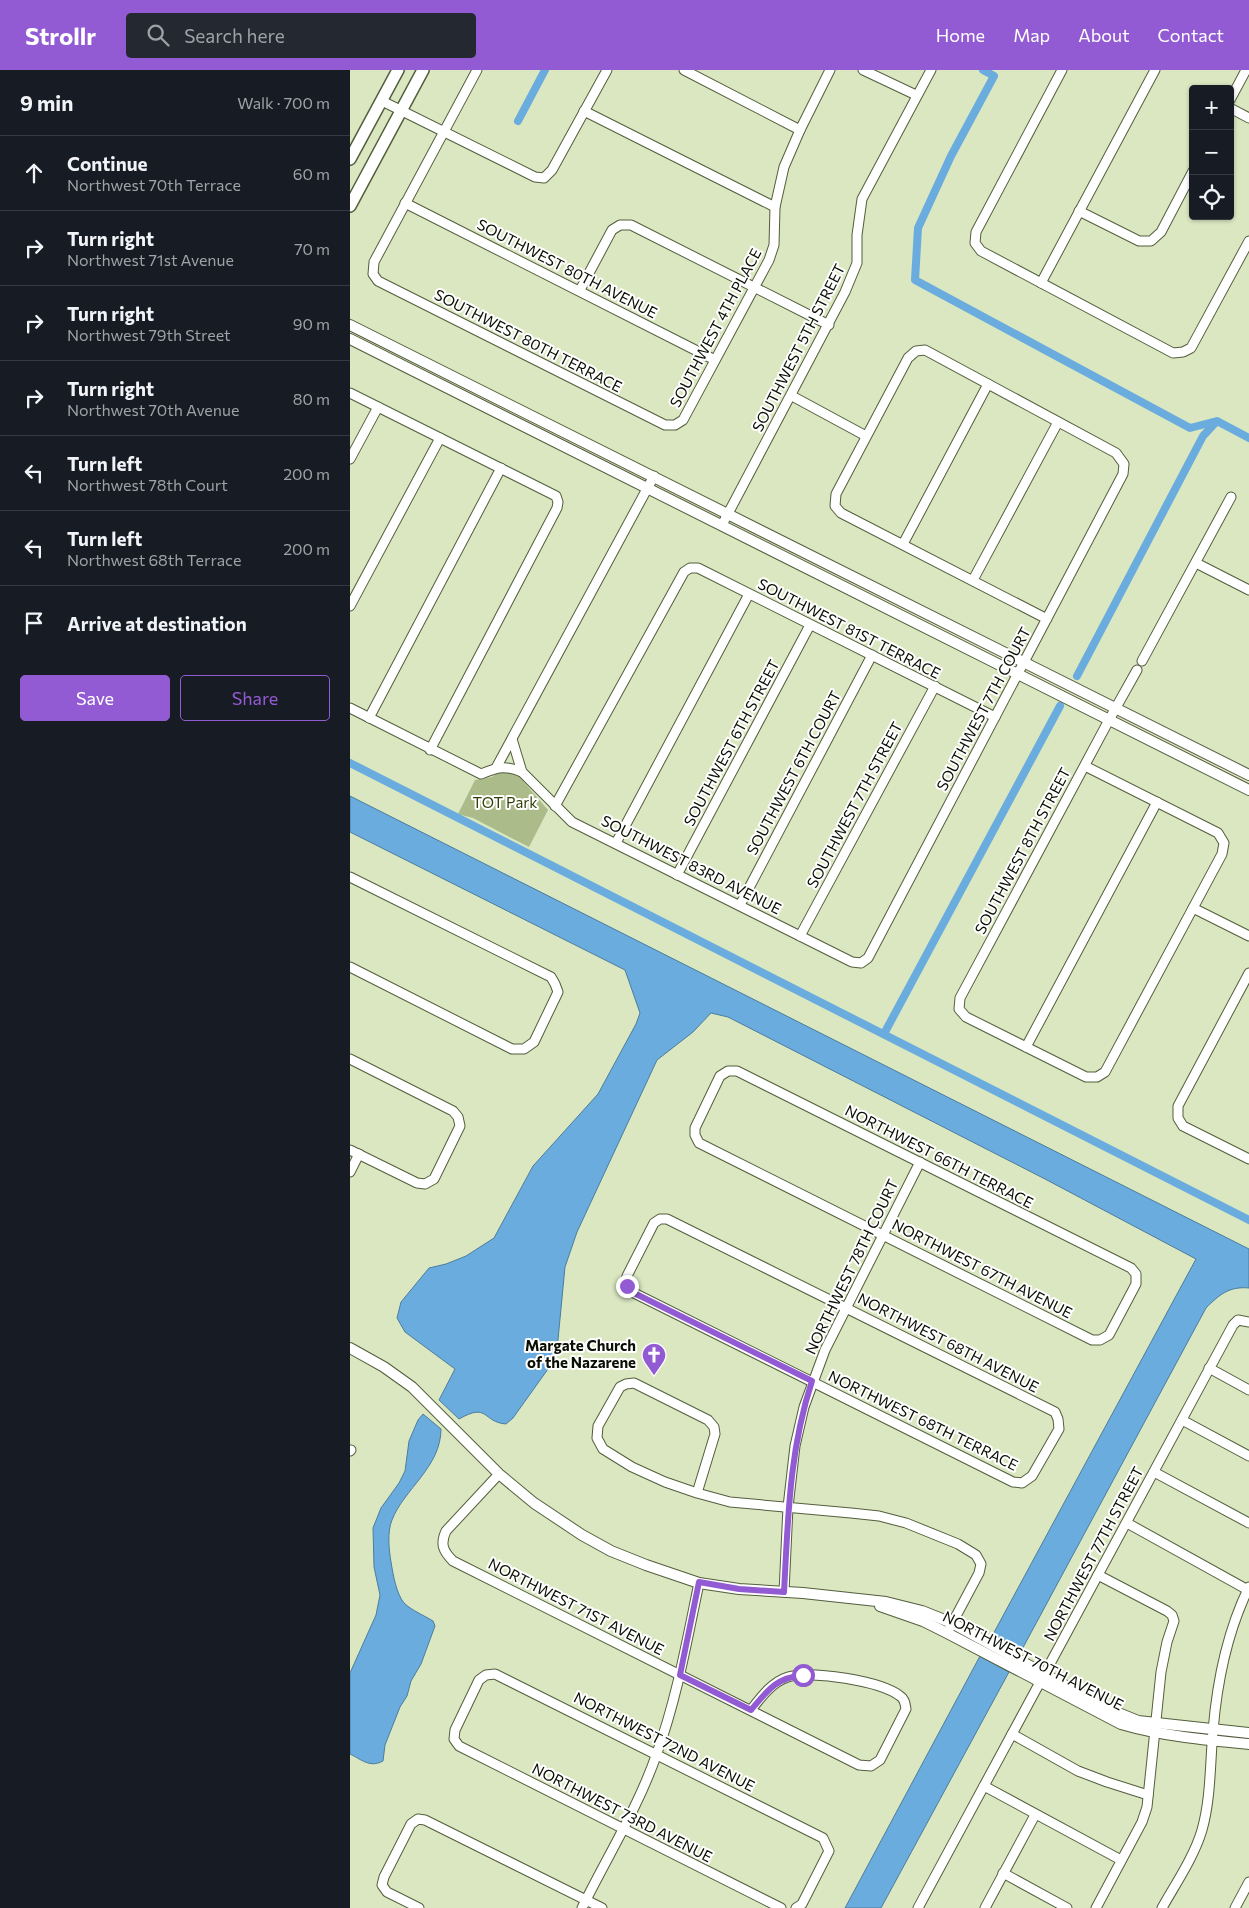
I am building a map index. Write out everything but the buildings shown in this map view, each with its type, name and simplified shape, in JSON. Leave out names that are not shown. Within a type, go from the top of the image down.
[{"type":"main road","points":[[350,160],[398,70]]},
{"type":"main road","points":[[350,206],[424,70]]},
{"type":"street","points":[[405,203],[477,70]]},
{"type":"street","points":[[382,101],[535,177],[544,178],[552,170],[607,70]]},
{"type":"street","points":[[684,70],[800,130]]},
{"type":"street","name":"SOUTHWEST 4TH PLACE","points":[[675,425],[683,420],[769,260],[774,245],[775,207],[784,167],[830,70]]},
{"type":"street","points":[[863,70],[916,95]]},
{"type":"street","name":"SOUTHWEST 5TH STREET","points":[[722,525],[792,396],[845,292],[857,263],[857,235],[862,199],[931,70]]},
{"type":"street","points":[[1062,70],[976,232],[975,243],[981,251],[1173,353],[1183,352],[1191,348],[1249,241]]},
{"type":"street","points":[[1040,283],[1155,70]]},
{"type":"street","points":[[1234,92],[1246,70]]},
{"type":"street","points":[[1234,110],[1249,118]]},
{"type":"street","points":[[584,111],[775,207]]},
{"type":"street","points":[[1079,211],[1139,241],[1152,241],[1161,232],[1191,175]]},
{"type":"street","name":"SOUTHWEST 80TH TERRACE","points":[[405,203],[374,262],[373,274],[378,281],[665,426],[675,425]]},
{"type":"street","name":"SOUTHWEST 80TH AVENUE","points":[[405,203],[715,360]]},
{"type":"street","points":[[580,290],[612,230],[620,225],[631,225],[828,325]]},
{"type":"street","points":[[350,325],[1249,774]]},
{"type":"street","points":[[350,339],[1249,790]]},
{"type":"street","points":[[973,580],[1058,422],[926,350],[916,351],[908,358],[866,436],[836,494],[835,506],[841,513],[1047,619]]},
{"type":"street","points":[[903,544],[988,384]]},
{"type":"street","points":[[350,393],[556,496],[558,502],[557,508],[430,750]]},
{"type":"street","points":[[792,396],[866,436]]},
{"type":"street","points":[[350,459],[378,406]]},
{"type":"street","name":"SOUTHWEST 7TH COURT","points":[[861,963],[868,958],[1123,474],[1124,464],[1116,454],[1058,422]]},
{"type":"street","points":[[350,606],[440,438]]},
{"type":"street","points":[[369,718],[501,468]]},
{"type":"street","points":[[496,768],[654,476]]},
{"type":"street","points":[[1142,661],[1231,497]]},
{"type":"street","points":[[1196,563],[1249,590]]},
{"type":"street","name":"SOUTHWEST 81ST TERRACE","points":[[555,806],[684,572],[690,568],[698,568],[995,717]]},
{"type":"street","points":[[616,843],[749,594]]},
{"type":"street","name":"SOUTHWEST 6TH STREET","points":[[677,874],[810,625]]},
{"type":"street","name":"SOUTHWEST 6TH COURT","points":[[740,905],[872,655]]},
{"type":"street","name":"SOUTHWEST 8TH STREET","points":[[1026,1047],[966,1017],[959,1009],[960,998],[1137,670]]},
{"type":"street","name":"SOUTHWEST 7TH STREET","points":[[800,936],[935,686]]},
{"type":"street","points":[[350,708],[430,750],[481,774],[496,768],[510,767],[522,772]]},
{"type":"street","name":"SOUTHWEST 83RD AVENUE","points":[[512,739],[522,772],[572,822],[852,962],[861,963]]},
{"type":"street","points":[[1085,766],[1157,802],[1218,833],[1224,843],[1222,854],[1105,1072],[1097,1077],[1086,1077],[1026,1047],[1157,802]]},
{"type":"street","points":[[350,877],[551,977],[556,984],[558,992],[534,1042],[524,1050],[512,1049],[350,967]]},
{"type":"street","points":[[1193,908],[1249,936]]},
{"type":"street","points":[[1248,1155],[1183,1126],[1178,1118],[1178,1106],[1249,973]]},
{"type":"street","points":[[350,1059],[453,1111],[458,1117],[460,1126],[434,1179],[425,1184],[417,1183],[350,1150]]},
{"type":"street","name":"NORTHWEST 66TH TERRACE","points":[[695,1135],[695,1128],[720,1076],[728,1071],[737,1071],[1131,1268],[1136,1274],[1136,1284],[1109,1335],[1100,1340]]},
{"type":"street","name":"NORTHWEST 67TH AVENUE","points":[[695,1135],[700,1143],[1092,1340],[1100,1340]]},
{"type":"street","points":[[350,1172],[359,1154]]},
{"type":"street","name":"NORTHWEST 78TH COURT","points":[[784,1592],[788,1507],[795,1446],[812,1381],[882,1234],[920,1162]]},
{"type":"street","name":"NORTHWEST 68TH AVENUE","points":[[627,1286],[627,1276],[654,1223],[660,1219],[667,1219],[846,1307],[1055,1412],[1059,1429],[1032,1476],[1022,1483]]},
{"type":"street","name":"NORTHWEST 68TH TERRACE","points":[[627,1286],[632,1292],[1013,1482],[1022,1483]]},
{"type":"street","name":"NORTHWEST 77TH STREET","points":[[918,1908],[1233,1325],[1238,1320],[1249,1322]]},
{"type":"street","name":"NORTHWEST 70TH AVENUE","points":[[350,1348],[384,1367],[412,1387],[499,1474],[528,1499],[556,1519],[611,1551],[646,1565],[699,1582],[739,1589],[886,1602],[922,1611],[1043,1678],[1106,1708],[1155,1728],[1212,1740],[1249,1744]]},
{"type":"street","points":[[1210,1368],[1249,1390]]},
{"type":"street","points":[[697,1493],[716,1434],[714,1427],[708,1420],[634,1383],[620,1387],[598,1426],[597,1438],[603,1449],[632,1467],[665,1482],[697,1493],[730,1502],[880,1516],[906,1523],[958,1544],[976,1556],[981,1564],[979,1573],[950,1628]]},
{"type":"street","points":[[1182,1420],[1249,1456]]},
{"type":"street","points":[[1154,1472],[1249,1523]]},
{"type":"street","name":"NORTHWEST 71ST AVENUE","points":[[499,1474],[446,1531],[442,1539],[442,1547],[453,1561],[859,1765],[871,1766],[880,1760],[906,1709],[905,1702],[901,1696],[887,1689],[862,1681],[803,1675],[789,1677],[778,1682],[768,1690],[751,1710]]},
{"type":"street","points":[[1127,1524],[1248,1588],[1224,1656],[1213,1729],[1207,1806],[1202,1830],[1193,1851],[1162,1908]]},
{"type":"street","points":[[1096,1908],[1142,1822],[1147,1807],[1161,1672],[1167,1642],[1174,1621],[1172,1615],[1098,1575]]},
{"type":"street","points":[[584,1904],[623,1828],[657,1754],[680,1675],[699,1582]]},
{"type":"street","name":"NORTHWEST 72ND AVENUE","points":[[454,1739],[455,1730],[479,1680],[486,1675],[495,1674],[657,1754],[823,1838],[829,1851],[802,1904],[796,1908]]},
{"type":"street","name":"NORTHWEST 70TH AVENUE","points":[[1155,1728],[1213,1729],[1249,1733]]},
{"type":"street","points":[[1012,1734],[1078,1771],[1148,1795]]},
{"type":"street","name":"NORTHWEST 73RD AVENUE","points":[[454,1739],[459,1746],[781,1908]]},
{"type":"street","points":[[984,1786],[1121,1860]]},
{"type":"street","points":[[985,1908],[1035,1814]]},
{"type":"street","points":[[419,1908],[387,1892],[382,1885],[384,1877],[411,1824],[418,1819],[425,1820],[584,1904],[602,1908]]},
{"type":"street","points":[[1003,1873],[1067,1908]]},
{"type":"street","points":[[1234,1908],[1249,1882]]},
{"type":"green space","name":"TOT Park","points":[[500,771],[517,774],[548,810],[529,847],[473,818],[458,814],[475,780],[492,777]]},
{"type":"water","points":[[350,796],[1249,1249],[1249,1288],[1236,1288],[1225,1292],[1206,1308],[1019,1655],[991,1638],[1196,1259],[1045,1179],[728,1017],[711,1013],[693,1032],[657,1060],[577,1232],[565,1267],[557,1350],[553,1362],[513,1418],[506,1424],[498,1423],[485,1414],[476,1412],[459,1419],[439,1400],[455,1369],[405,1332],[397,1318],[401,1302],[429,1268],[466,1256],[494,1238],[533,1166],[598,1094],[636,1024],[640,1013],[625,970],[350,832]]},
{"type":"water","points":[[423,1414],[441,1429],[439,1443],[429,1466],[405,1498],[392,1520],[389,1530],[389,1547],[394,1578],[401,1599],[410,1608],[433,1621],[435,1626],[421,1664],[411,1681],[407,1696],[400,1707],[385,1745],[383,1761],[374,1764],[362,1761],[350,1754],[350,1673],[376,1615],[380,1595],[374,1567],[373,1528],[381,1508],[405,1471],[409,1441],[418,1420]]},
{"type":"water","points":[[980,1656],[1009,1672],[881,1908],[845,1908]]},
{"type":"waterway","points":[[518,121],[545,70]]},
{"type":"waterway","points":[[983,70],[994,76],[951,156],[918,228],[915,280],[1190,428],[1217,421],[1249,438]]},
{"type":"waterway","points":[[1077,676],[1203,436],[1216,422]]},
{"type":"waterway","points":[[885,1032],[1060,706]]},
{"type":"waterway","points":[[350,763],[1249,1220]]},
{"type":"place","name":"Margate Church of the Nazarene","points":[[654,1376]]},
{"type":"route","points":[[627,1286],[632,1292],[812,1381],[795,1446],[788,1507],[784,1592],[739,1589],[699,1582],[680,1675],[751,1710],[768,1690],[778,1682],[789,1677],[803,1675]]}]
